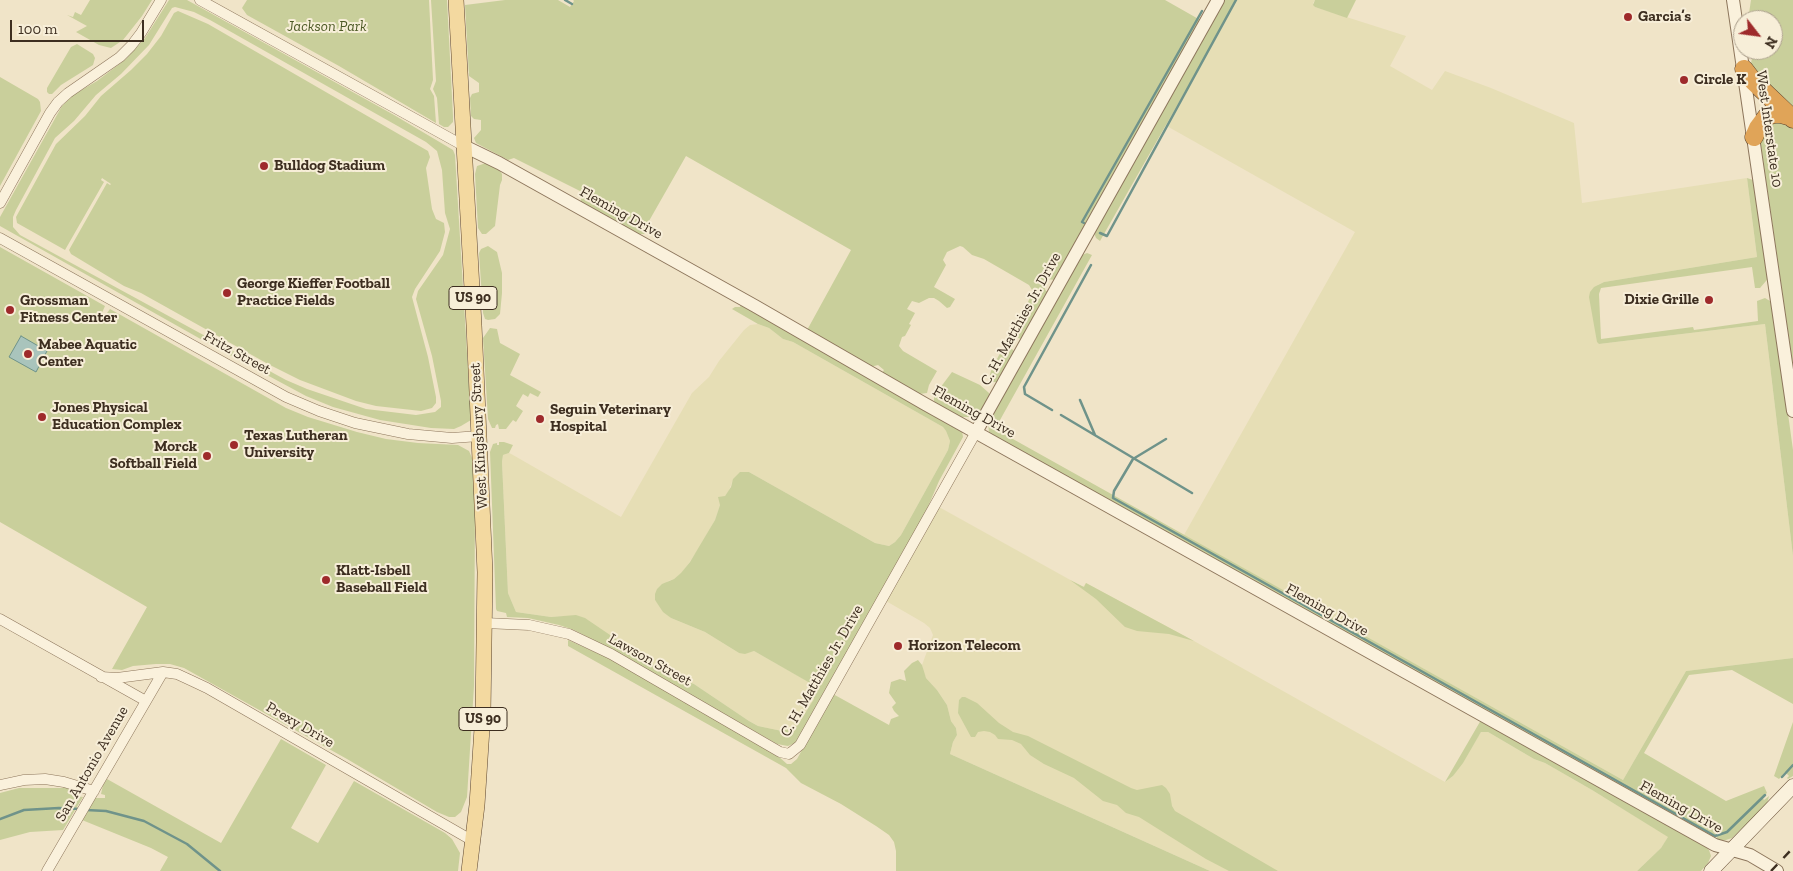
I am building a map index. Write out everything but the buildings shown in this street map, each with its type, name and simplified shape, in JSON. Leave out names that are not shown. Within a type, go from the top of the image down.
[{"type":"highway","points":[[1744,69],[1754,82],[1792,118]]},
{"type":"highway","points":[[1754,137],[1767,116],[1781,114],[1792,118]]},
{"type":"main road","name":"West Kingsbury Street","points":[[456,0],[484,536],[483,713],[469,871]]},
{"type":"main road","points":[[1711,871],[1793,786]]},
{"type":"street","points":[[0,203],[58,102],[120,57],[141,33],[161,0]]},
{"type":"street","name":"Fleming Drive","points":[[200,0],[464,146],[499,163],[1715,845],[1750,854],[1777,871]]},
{"type":"street","name":"C. H. Matthies Jr. Drive","points":[[789,754],[800,745],[1218,0]]},
{"type":"street","name":"West Interstate 10","points":[[1735,3],[1793,410]]},
{"type":"street","name":"Fritz Street","points":[[0,238],[286,397],[319,412],[355,424],[408,434],[452,438],[479,436]]},
{"type":"street","points":[[0,619],[146,701]]},
{"type":"street","name":"Lawson Street","points":[[485,623],[529,625],[569,634],[611,654],[780,752],[789,754]]},
{"type":"street","name":"Prexy Drive","points":[[101,677],[117,678],[163,672],[177,674],[207,688],[473,841]]},
{"type":"street","name":"San Antonio Avenue","points":[[47,871],[163,672]]},
{"type":"street","points":[[0,785],[24,780],[44,779],[64,782],[94,791]]},
{"type":"shaded area","points":[[1237,0],[1315,0],[1313,3],[1315,7],[1406,36],[1390,66],[1432,90],[1445,71],[1574,123],[1582,203],[1747,178],[1757,257],[1604,282],[1598,285],[1599,344],[1765,324],[1793,556],[1793,658],[1686,671],[1623,780],[1184,535],[1355,232],[1165,125]]},
{"type":"shaded area","points":[[758,324],[769,328],[783,339],[793,342],[943,427],[950,441],[948,450],[901,535],[889,546],[875,543],[749,472],[732,482],[729,491],[720,502],[715,520],[700,547],[682,573],[668,581],[655,600],[671,618],[705,632],[739,653],[754,651],[811,683],[814,699],[809,709],[797,726],[782,731],[758,726],[694,684],[669,675],[612,636],[568,616],[551,617],[516,612],[508,593],[503,455],[509,453],[513,455],[621,517],[692,393],[709,377],[719,361],[744,330],[750,325]]},
{"type":"shaded area","points":[[939,507],[1083,587],[1086,583],[1194,641],[1445,782],[1453,776],[1481,732],[1488,732],[1592,790],[1669,837],[1661,848],[1637,871],[1210,871],[950,754],[957,735],[956,728],[951,721],[947,705],[926,678],[922,665],[933,635],[930,628],[924,623],[886,601]]},
{"type":"green space","points":[[90,0],[152,0],[123,40],[111,48],[99,45],[76,32],[87,26],[67,15],[73,17],[75,12],[81,15]]},
{"type":"green space","points":[[169,0],[187,0],[394,115],[453,150],[455,155],[471,420],[454,429],[431,428],[380,420],[333,407],[306,396],[0,226],[0,217],[62,106],[73,95],[97,81],[126,59],[145,38]],"holes":[[[175,7],[194,12],[426,142],[437,151],[442,170],[445,213],[450,229],[443,255],[418,291],[416,299],[432,356],[441,401],[441,407],[435,412],[416,415],[366,409],[286,380],[20,235],[13,227],[13,217],[16,210],[55,138],[74,121],[96,95],[121,74],[149,45],[172,8]]]},
{"type":"green space","name":"Jackson Park","points":[[247,0],[429,0],[433,80],[430,89],[434,96],[436,123],[247,15],[242,8]]},
{"type":"green space","points":[[431,0],[447,0],[453,116],[453,122],[448,127],[439,124],[437,98],[433,89],[436,81]]},
{"type":"green space","points":[[505,0],[558,0],[570,7],[573,0],[1165,0],[1202,21],[1055,280],[1047,279],[1043,281],[1046,291],[1049,291],[1021,339],[1012,336],[1013,331],[1030,298],[1032,298],[1037,290],[1032,290],[1029,285],[984,259],[972,255],[963,247],[960,246],[947,252],[943,260],[946,265],[934,287],[955,299],[950,307],[947,308],[934,298],[929,298],[919,303],[912,301],[907,309],[915,313],[909,324],[911,325],[905,336],[902,337],[899,346],[903,351],[937,371],[927,393],[919,394],[881,374],[884,370],[878,365],[870,367],[806,332],[851,250],[686,156],[645,228],[650,231],[644,234],[636,234],[580,202],[584,193],[514,158],[508,160],[476,143],[474,138],[481,130],[481,120],[474,119],[471,116],[470,98],[472,94],[479,92],[479,83],[469,76],[465,5]]},
{"type":"green space","points":[[1222,0],[1237,0],[1100,241],[1094,233]]},
{"type":"green space","points":[[1315,0],[1356,0],[1347,18],[1315,7],[1313,5]]},
{"type":"green space","points":[[1751,0],[1793,0],[1793,110],[1761,82],[1751,64],[1752,60],[1783,60],[1783,10],[1750,10]]},
{"type":"green space","points":[[178,11],[208,24],[428,151],[430,157],[426,168],[432,209],[436,219],[444,223],[445,232],[440,251],[415,289],[412,297],[428,357],[436,397],[436,403],[432,408],[421,411],[376,406],[356,401],[300,380],[141,293],[124,286],[71,254],[69,250],[107,183],[111,184],[102,178],[101,180],[104,182],[65,250],[17,223],[16,217],[56,144],[85,116],[101,96],[147,54],[161,36],[174,13]]},
{"type":"green space","points":[[77,44],[93,54],[95,58],[93,65],[61,85],[52,94],[49,94],[47,88],[71,47]]},
{"type":"green space","points":[[0,77],[38,99],[41,111],[0,186]]},
{"type":"green space","points":[[1771,121],[1788,123],[1793,128],[1793,366],[1760,139]]},
{"type":"green space","points":[[486,163],[498,168],[502,174],[502,180],[495,226],[486,234],[482,234],[478,228],[475,174],[477,166]]},
{"type":"green space","points":[[1747,178],[1753,180],[1769,277],[1760,288],[1755,288],[1752,267],[1601,288],[1599,294],[1601,339],[1693,327],[1694,330],[1758,321],[1757,301],[1765,298],[1770,301],[1773,305],[1793,450],[1793,556],[1765,324],[1599,344],[1597,342],[1589,297],[1594,287],[1604,282],[1757,257]]},
{"type":"green space","points":[[488,246],[497,252],[502,273],[502,293],[500,314],[495,319],[488,320],[485,319],[483,313],[479,253],[481,249]]},
{"type":"green space","points":[[0,247],[105,306],[101,315],[104,317],[110,309],[286,408],[308,417],[386,439],[458,445],[469,451],[472,458],[475,504],[474,686],[467,797],[461,812],[455,817],[449,817],[437,812],[347,759],[184,668],[170,664],[156,664],[133,666],[122,670],[112,669],[147,607],[0,522]]},
{"type":"green space","points":[[1087,253],[1092,255],[995,429],[1623,780],[1686,671],[1793,658],[1793,704],[1732,670],[1689,675],[1644,753],[1726,801],[1764,786],[1767,793],[1762,797],[1764,800],[1769,796],[1767,804],[1732,838],[1716,840],[1716,835],[1711,837],[989,433],[988,422],[1082,255]]},
{"type":"green space","points":[[741,304],[962,431],[963,437],[939,481],[927,509],[828,690],[795,743],[788,746],[777,744],[574,630],[528,618],[507,617],[506,613],[496,609],[490,452],[493,444],[497,443],[499,445],[499,442],[504,442],[513,445],[509,453],[503,455],[502,462],[508,593],[516,612],[551,617],[576,615],[585,618],[669,675],[694,684],[758,726],[782,731],[797,726],[814,699],[810,683],[754,651],[745,654],[739,653],[705,632],[671,618],[663,612],[655,600],[657,589],[662,584],[674,579],[690,562],[715,520],[720,505],[718,497],[725,496],[731,487],[733,479],[740,472],[749,472],[875,543],[889,546],[901,535],[948,450],[950,441],[943,427],[732,309],[740,307]]},
{"type":"green space","points":[[490,328],[497,329],[500,343],[520,354],[510,375],[541,392],[538,397],[530,393],[528,397],[523,394],[516,406],[523,411],[516,422],[513,420],[506,429],[499,429],[498,424],[495,428],[492,428],[488,419],[483,338]]},
{"type":"green space","points":[[1008,345],[1015,352],[998,382],[992,382],[989,378],[991,371],[999,355]]},
{"type":"green space","points":[[952,372],[980,385],[989,393],[979,414],[974,417],[961,417],[937,405],[934,401],[934,396]]},
{"type":"green space","points":[[1070,580],[1084,587],[1086,583],[1194,641],[1169,634],[1137,631],[1125,627],[1096,599]]},
{"type":"green space","points":[[568,640],[615,661],[778,756],[787,764],[791,764],[797,759],[833,694],[889,725],[891,719],[899,716],[892,707],[896,703],[889,693],[891,682],[900,679],[906,681],[904,671],[918,660],[922,665],[926,678],[947,705],[951,721],[956,728],[957,735],[950,754],[1210,871],[896,871],[896,851],[894,842],[889,835],[841,804],[801,783],[786,768],[568,646]]},
{"type":"green space","points":[[962,697],[977,703],[999,723],[1013,732],[1028,736],[1131,788],[1137,790],[1162,785],[1170,794],[1175,811],[1278,871],[1229,871],[1206,859],[1139,817],[1126,813],[1117,805],[1103,801],[1074,778],[1030,755],[1021,744],[1012,740],[998,739],[990,732],[984,731],[978,732],[975,737],[971,737],[958,713],[959,700]]},
{"type":"green space","points":[[1481,720],[1703,844],[1709,850],[1711,856],[1708,863],[1701,871],[1637,871],[1661,848],[1668,837],[1592,790],[1488,732],[1481,732],[1463,763],[1453,776],[1445,782]]},
{"type":"green space","points":[[1793,722],[1793,776],[1788,779],[1789,776],[1785,772],[1779,779],[1774,776]]},
{"type":"green space","points":[[281,739],[326,765],[291,828],[318,843],[354,781],[445,833],[452,839],[460,853],[458,871],[160,871],[168,857],[151,848],[82,820],[95,798],[105,798],[105,795],[101,794],[107,779],[221,843]]},
{"type":"green space","points":[[64,785],[80,793],[75,793],[75,796],[83,797],[63,830],[30,832],[0,840],[0,793],[19,788],[63,788]]},
{"type":"water","name":"Mabee Aquatic Center","points":[[21,336],[47,351],[36,372],[9,357]]},
{"type":"waterway","points":[[565,0],[572,4]]},
{"type":"waterway","points":[[1100,233],[1107,236],[1236,0]]},
{"type":"waterway","points":[[1084,223],[1082,222],[1202,11]]},
{"type":"waterway","points":[[1052,410],[1025,394],[1024,387],[1091,265]]},
{"type":"waterway","points":[[1080,400],[1095,435]]},
{"type":"waterway","points":[[1061,415],[1192,493]]},
{"type":"waterway","points":[[1166,439],[1133,459],[1114,491],[1113,498],[1715,836],[1727,832],[1765,795]]},
{"type":"waterway","points":[[1782,777],[1793,765]]},
{"type":"waterway","points":[[0,819],[24,810],[80,809]]},
{"type":"waterway","points":[[86,810],[106,811],[144,821],[187,844],[220,871]]},
{"type":"railway","points":[[1771,871],[1793,848]]},
{"type":"place","name":"Garcia’s","points":[[1628,17]]},
{"type":"place","name":"Circle K","points":[[1684,80]]},
{"type":"place","name":"Bulldog Stadium","points":[[264,166]]},
{"type":"place","name":"George Kieffer Football Practice Fields","points":[[227,293]]},
{"type":"place","name":"Dixie Grille","points":[[1709,300]]},
{"type":"place","name":"Grossman Fitness Center","points":[[10,310]]},
{"type":"place","name":"Mabee Aquatic Center","points":[[28,354]]},
{"type":"place","name":"Jones Physical Education Complex","points":[[42,417]]},
{"type":"place","name":"Seguin Veterinary Hospital","points":[[540,419]]},
{"type":"place","name":"Texas Lutheran University","points":[[234,445]]},
{"type":"place","name":"Morck Softball Field","points":[[207,456]]},
{"type":"place","name":"Klatt-Isbell Baseball Field","points":[[326,580]]},
{"type":"place","name":"Horizon Telecom","points":[[898,646]]}]
